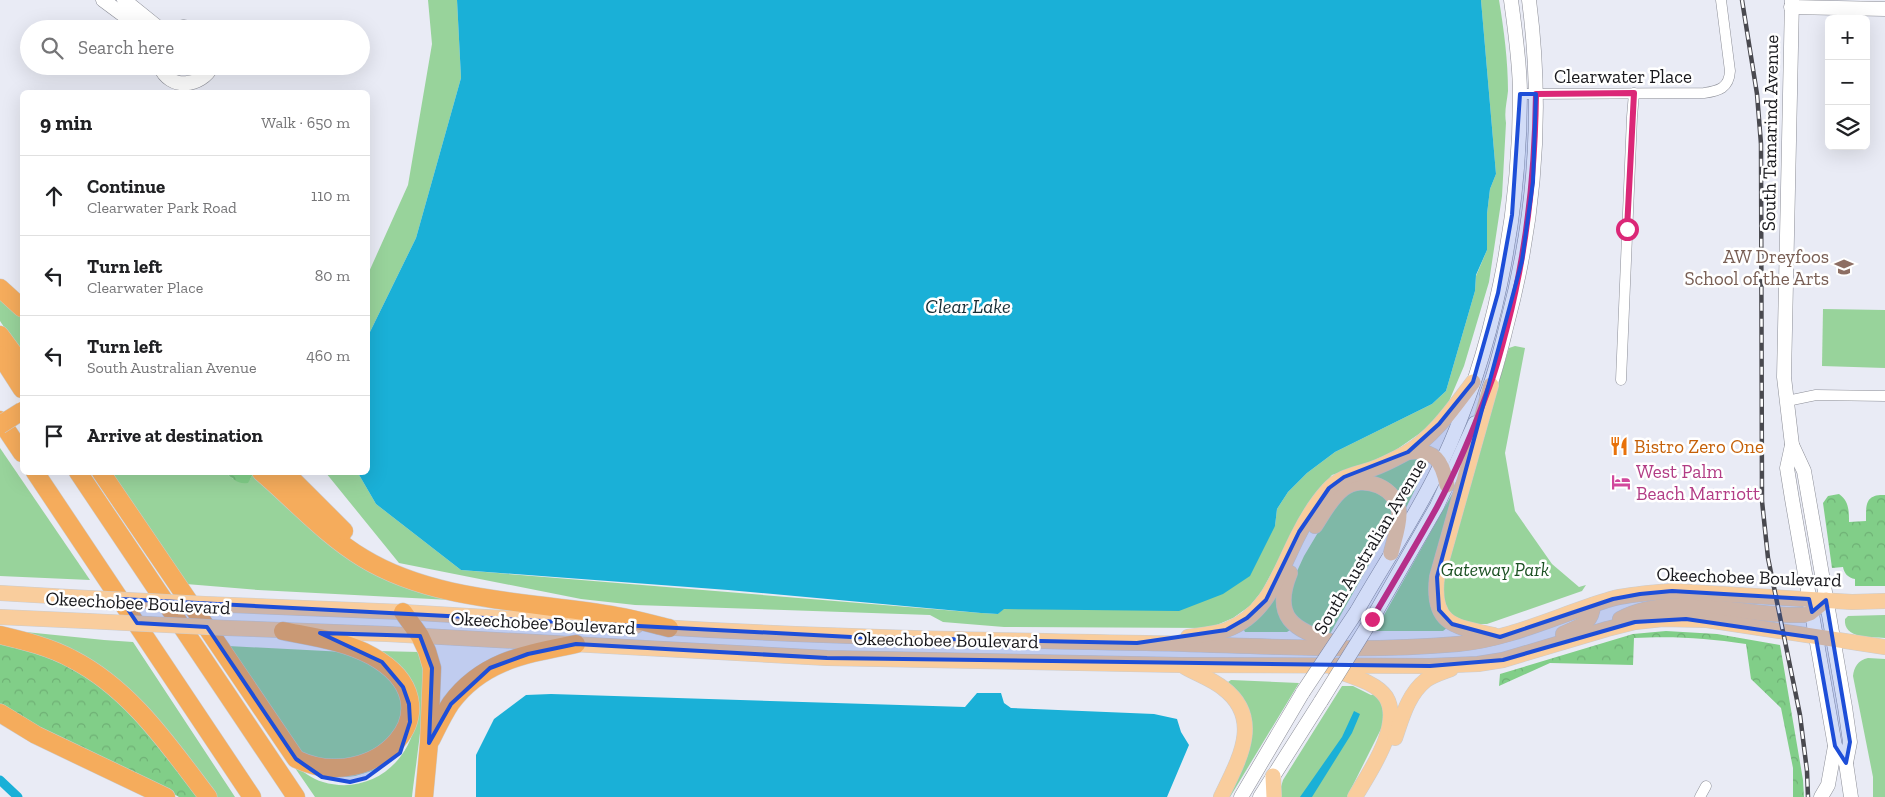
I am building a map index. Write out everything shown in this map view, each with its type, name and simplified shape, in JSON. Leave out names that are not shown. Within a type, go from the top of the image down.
[{"type":"highway","points":[[0,288],[20,306]]},
{"type":"highway","points":[[0,335],[20,363]]},
{"type":"highway","points":[[0,355],[20,386]]},
{"type":"highway","points":[[0,425],[20,412]]},
{"type":"highway","points":[[0,420],[20,450]]},
{"type":"highway","points":[[37,475],[252,797]]},
{"type":"highway","points":[[80,475],[296,797]]},
{"type":"highway","points":[[103,475],[296,759],[308,770],[322,777],[350,782],[372,776],[392,763],[403,746],[410,722],[409,704],[403,687],[392,671],[371,655],[357,649],[284,631]]},
{"type":"highway","points":[[264,475],[329,534],[363,558],[397,576],[477,596],[618,616],[669,628]]},
{"type":"highway","points":[[288,475],[352,538],[373,553],[431,586]]},
{"type":"highway","points":[[404,612],[420,636],[432,668],[429,743],[424,797]]},
{"type":"highway","points":[[0,634],[41,646],[71,658],[104,679],[127,699],[163,739],[208,797]]},
{"type":"highway","points":[[429,743],[451,704],[471,682],[490,668],[507,660],[528,654],[576,644]]},
{"type":"highway","points":[[0,713],[36,735],[166,797]]},
{"type":"main road","points":[[103,0],[130,20]]},
{"type":"main road","points":[[124,0],[149,20]]},
{"type":"main road","name":"South Australian Avenue","points":[[1241,797],[1303,692],[1357,611],[1422,503],[1441,464],[1474,382],[1498,293],[1511,223],[1517,165],[1520,94],[1511,0]]},
{"type":"main road","name":"South Australian Avenue","points":[[1260,797],[1372,619],[1437,506],[1491,385],[1514,300],[1528,221],[1535,142],[1536,94],[1529,0]]},
{"type":"main road","points":[[1791,3],[1885,9]]},
{"type":"main road","name":"South Tamarind Avenue","points":[[1791,3],[1784,377],[1792,445],[1804,471],[1834,640],[1850,742],[1846,763]]},
{"type":"main road","points":[[165,75],[183,84],[193,83],[204,78],[206,75]]},
{"type":"main road","points":[[1137,643],[1226,630],[1247,618],[1260,607],[1275,585],[1299,532],[1319,500],[1329,488],[1344,477],[1371,469],[1408,452],[1439,424],[1474,382]]},
{"type":"main road","points":[[1491,385],[1437,577],[1435,591],[1439,610],[1452,624],[1500,637]]},
{"type":"main road","name":"South Tamarind Avenue","points":[[1792,445],[1787,468],[1835,746]]},
{"type":"main road","points":[[1408,452],[1427,452],[1433,455],[1441,464],[1447,485]]},
{"type":"main road","points":[[1351,648],[1305,633],[1291,623],[1286,616],[1284,610],[1284,591],[1293,566],[1312,531],[1336,497],[1343,488],[1352,484],[1374,484],[1383,487],[1395,501],[1399,513],[1391,552]]},
{"type":"main road","name":"Okeechobee Boulevard","points":[[0,593],[404,612],[851,637],[1351,648],[1457,644],[1500,637],[1613,599],[1672,591],[1811,605],[1826,600],[1885,601]]},
{"type":"main road","points":[[1544,648],[1562,634],[1586,623],[1591,617],[1593,605]]},
{"type":"main road","points":[[1598,631],[1638,610],[1662,607],[1696,607],[1804,615],[1811,605]]},
{"type":"main road","name":"Okeechobee Boulevard","points":[[0,617],[420,636],[827,658],[1181,665],[1430,666],[1462,664],[1503,660],[1598,631],[1636,622],[1686,618],[1885,647]]},
{"type":"main road","points":[[1366,797],[1387,759],[1411,698],[1427,679],[1462,664]]},
{"type":"main road","points":[[1181,665],[1222,686],[1232,695],[1243,717],[1246,731],[1244,743],[1221,797]]},
{"type":"main road","points":[[1324,666],[1358,678],[1376,688],[1385,696],[1390,708],[1391,722],[1388,734],[1372,768],[1355,797]]},
{"type":"main road","points":[[1835,746],[1846,763],[1851,797]]},
{"type":"main road","points":[[1821,797],[1828,785],[1835,746]]},
{"type":"main road","points":[[1273,776],[1274,797]]},
{"type":"street","name":"Clearwater Place","points":[[1520,94],[1704,93],[1717,91],[1726,86],[1730,79],[1721,0]]},
{"type":"street","points":[[1621,380],[1634,93]]},
{"type":"street","points":[[1787,401],[1816,395],[1885,396]]},
{"type":"street","points":[[1700,797],[1706,786]]},
{"type":"highlighted area","points":[[1520,94],[1536,94],[1533,182],[1522,261],[1437,577],[1439,610],[1452,624],[1500,637],[1613,599],[1640,594],[1672,591],[1809,599],[1812,612],[1826,600],[1850,742],[1846,763],[1835,746],[1816,638],[1686,619],[1635,622],[1503,660],[1430,666],[827,658],[576,644],[528,654],[490,668],[451,704],[429,743],[432,668],[420,636],[320,633],[382,662],[403,687],[409,704],[410,722],[400,753],[366,778],[350,782],[322,777],[296,759],[207,627],[137,623],[121,599],[851,637],[1137,643],[1226,630],[1247,618],[1266,600],[1299,532],[1329,488],[1344,477],[1408,452],[1439,424],[1473,382],[1498,293],[1512,215]]},
{"type":"green space","points":[[428,0],[457,0],[461,78],[416,238],[370,332],[370,270],[408,185],[432,44]]},
{"type":"green space","points":[[1481,0],[1499,0],[1505,46],[1508,91],[1505,111],[1502,196],[1489,282],[1464,366],[1447,406],[1426,429],[1396,450],[1369,463],[1332,475],[1310,501],[1262,591],[1250,606],[1233,618],[1210,628],[1004,627],[943,622],[930,615],[635,605],[581,599],[399,563],[328,475],[359,475],[376,504],[461,570],[998,614],[1003,609],[1275,526],[1277,509],[1288,492],[1307,473],[1335,452],[1432,404],[1446,391],[1475,291],[1476,276],[1487,250],[1487,214],[1490,189],[1496,174]]},
{"type":"green space","points":[[0,294],[20,310],[20,351],[0,321]]},
{"type":"green space","points":[[1823,309],[1885,310],[1885,368],[1822,366]]},
{"type":"green space","name":"Gateway Park","points":[[1515,346],[1525,348],[1505,453],[1515,511],[1552,564],[1579,587],[1586,585],[1582,591],[1487,624],[1471,624],[1455,620],[1445,611],[1440,580],[1509,348]]},
{"type":"green space","points":[[0,448],[90,580],[0,576]]},
{"type":"green space","points":[[1409,457],[1428,459],[1405,510],[1395,489],[1386,483],[1365,476]]},
{"type":"green space","points":[[108,475],[228,475],[233,479],[250,479],[254,475],[334,542],[470,601],[258,590],[186,584]]},
{"type":"green space","points":[[228,475],[252,475],[248,483],[236,481]]},
{"type":"green space","points":[[1369,488],[1384,495],[1395,513],[1391,514],[1389,529],[1330,634],[1307,629],[1288,609],[1287,593],[1304,556],[1332,509],[1349,492]]},
{"type":"green space","points":[[1455,489],[1430,585],[1448,627],[1443,631],[1375,631]]},
{"type":"green space","points":[[1839,494],[1847,503],[1849,522],[1866,521],[1867,505],[1870,499],[1874,496],[1885,495],[1885,586],[1855,586],[1855,579],[1847,575],[1843,567],[1832,568],[1823,503],[1828,496]]},
{"type":"green space","points":[[1278,588],[1290,630],[1287,632],[1245,632],[1243,628]]},
{"type":"green space","points":[[1885,615],[1885,638],[1859,636],[1853,634],[1846,626],[1845,619],[1848,616]]},
{"type":"green space","points":[[6,630],[133,642],[235,797],[211,797]]},
{"type":"green space","points":[[1666,631],[1717,634],[1780,645],[1803,780],[1804,797],[1793,797],[1793,768],[1781,708],[1751,679],[1746,644],[1690,638],[1634,638],[1633,665],[1550,663],[1499,686],[1500,674],[1633,634]]},
{"type":"green space","points":[[0,641],[71,664],[129,707],[199,797],[179,797],[20,719],[0,706]]},
{"type":"green space","points":[[228,646],[345,652],[385,670],[404,702],[393,755],[375,770],[346,777],[327,774],[305,760]]},
{"type":"green space","points":[[377,651],[420,652],[423,664],[423,701],[412,797],[315,797],[293,765],[319,781],[339,785],[355,784],[382,774],[404,752],[411,738],[415,723]]},
{"type":"green space","points":[[1868,658],[1885,659],[1885,797],[1873,797],[1873,777],[1853,676],[1857,664]]},
{"type":"green space","points":[[1231,680],[1299,683],[1230,797],[1226,797],[1246,753],[1251,723],[1248,709],[1241,695],[1228,682]]},
{"type":"green space","points":[[1342,686],[1353,686],[1371,695],[1376,694],[1383,707],[1383,725],[1347,797],[1278,797],[1283,780]]},
{"type":"water","name":"Clear Lake","points":[[457,0],[1481,0],[1496,174],[1490,189],[1487,214],[1487,250],[1476,275],[1475,291],[1446,391],[1432,404],[1335,452],[1307,473],[1288,492],[1277,509],[1275,526],[1250,576],[1223,594],[1179,611],[1004,609],[998,614],[728,590],[461,570],[376,504],[359,475],[370,475],[370,332],[416,238],[461,78]]},
{"type":"water","points":[[977,693],[1001,693],[1004,703],[1011,708],[1154,714],[1177,719],[1181,732],[1189,745],[1167,797],[476,797],[476,755],[494,719],[526,695],[551,694],[965,707]]},
{"type":"water","points":[[1354,711],[1360,714],[1352,733],[1312,797],[1300,797],[1342,737]]},
{"type":"waterway","points":[[0,780],[18,797]]},
{"type":"railway","points":[[1742,0],[1757,94],[1761,144],[1762,501],[1768,558],[1800,715],[1807,771],[1808,797]]},
{"type":"place","name":"AW Dreyfoos School of the Arts","points":[[1844,267]]},
{"type":"place","name":"Bistro Zero One","points":[[1619,446]]},
{"type":"place","name":"West Palm Beach Marriott","points":[[1621,482]]},
{"type":"route","points":[[1372,619],[1437,506],[1459,461],[1497,366],[1514,300],[1528,221],[1533,182],[1536,94],[1634,93],[1627,229]]}]
